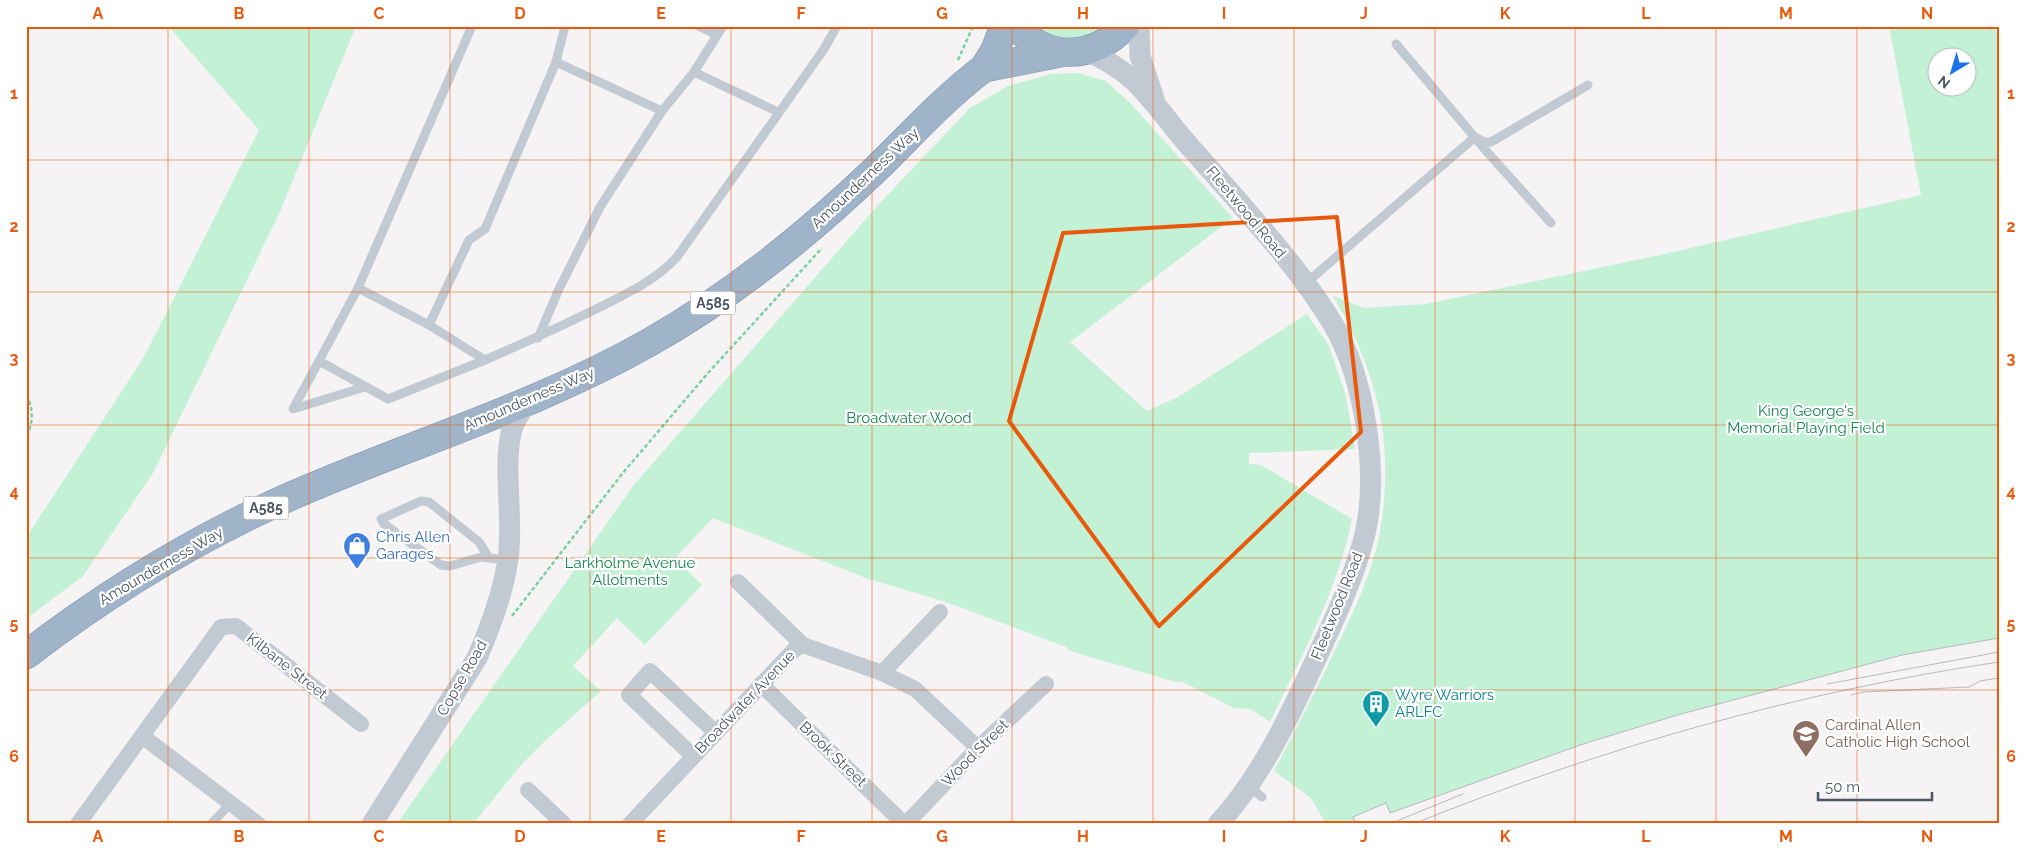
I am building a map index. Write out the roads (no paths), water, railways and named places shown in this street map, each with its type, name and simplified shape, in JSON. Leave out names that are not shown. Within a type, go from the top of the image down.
[{"type":"highway","name":"Amounderness Way","points":[[26,655],[65,625],[127,583],[240,520],[291,496],[528,402],[608,365],[651,342],[721,298],[824,217],[984,68],[995,50],[1004,26]]},
{"type":"highway","points":[[1016,26],[1039,46],[1072,52]]},
{"type":"highway","points":[[984,68],[1100,46],[1126,26]]},
{"type":"street","name":"Fleetwood Road","points":[[1139,26],[1140,56],[1154,100]]},
{"type":"street","name":"Fleetwood Road","points":[[1072,52],[1114,65],[1154,100],[1179,134],[1264,232],[1305,284],[1334,326],[1349,361],[1362,405],[1370,465],[1368,513],[1355,570],[1336,616],[1265,761],[1256,792],[1218,824]]},
{"type":"street","name":"Copse Road","points":[[372,824],[477,658],[495,613],[498,559],[511,528],[510,444],[512,427],[528,402]]},
{"type":"street","points":[[738,582],[803,645]]},
{"type":"street","points":[[882,673],[940,612]]},
{"type":"street","name":"Kilbane Street","points":[[78,824],[221,627],[236,626],[360,724]]},
{"type":"street","name":"Broadwater Avenue","points":[[630,824],[761,684],[795,649],[803,645],[882,673],[915,689],[978,748]]},
{"type":"street","points":[[693,756],[628,695],[650,671],[716,733]]},
{"type":"street","name":"Brook Street","points":[[761,684],[905,824]]},
{"type":"street","name":"Wood Street","points":[[905,824],[978,748],[1046,684]]},
{"type":"street","points":[[142,736],[258,824]]},
{"type":"street","points":[[528,790],[564,824]]},
{"type":"lane","points":[[365,388],[293,409],[358,288],[472,26]]},
{"type":"lane","points":[[429,325],[469,240],[485,229],[556,62],[565,26]]},
{"type":"lane","points":[[698,26],[717,35]]},
{"type":"lane","points":[[538,338],[559,289],[600,207],[662,111],[694,72],[723,26]]},
{"type":"lane","points":[[319,361],[388,399],[538,338],[626,294],[664,272],[677,257],[824,49],[837,26]]},
{"type":"lane","points":[[1396,44],[1551,223]]},
{"type":"lane","points":[[556,62],[662,111]]},
{"type":"lane","points":[[694,72],[778,112]]},
{"type":"lane","points":[[1475,137],[1484,142],[1491,142],[1588,85]]},
{"type":"lane","points":[[1305,284],[1475,137]]},
{"type":"lane","points":[[358,288],[429,325],[485,360]]},
{"type":"lane","points":[[421,501],[430,502],[498,559],[470,560],[450,566],[441,564],[384,524],[381,519],[421,501]]},
{"type":"lane","points":[[211,824],[231,803]]},
{"type":"tram line","points":[[1356,824],[1353,817],[1386,803],[1390,813],[1586,743],[1681,714],[1902,655],[1999,638]]},
{"type":"tram line","points":[[1827,684],[1999,652]]},
{"type":"tram line","points":[[1413,824],[1484,796],[1556,771],[1628,747],[1701,726],[1849,689],[1999,662]]},
{"type":"tram line","points":[[1851,695],[1863,692],[1969,687],[1980,681],[1999,678]]},
{"type":"tram line","points":[[1389,824],[1463,794]]},
{"type":"place","name":"Chris Allen Garages","points":[[357,570]]},
{"type":"place","name":"Wyre Warriors ARLFC","points":[[1376,728]]},
{"type":"place","name":"Cardinal Allen Catholic High School","points":[[1806,758]]},
{"type":"park label","name":"Broadwater Wood","points":[[909,418]]},
{"type":"park label","name":"King George's Memorial Playing Field","points":[[1806,420]]},
{"type":"park label","name":"Larkholme Avenue Allotments","points":[[630,572]]}]
